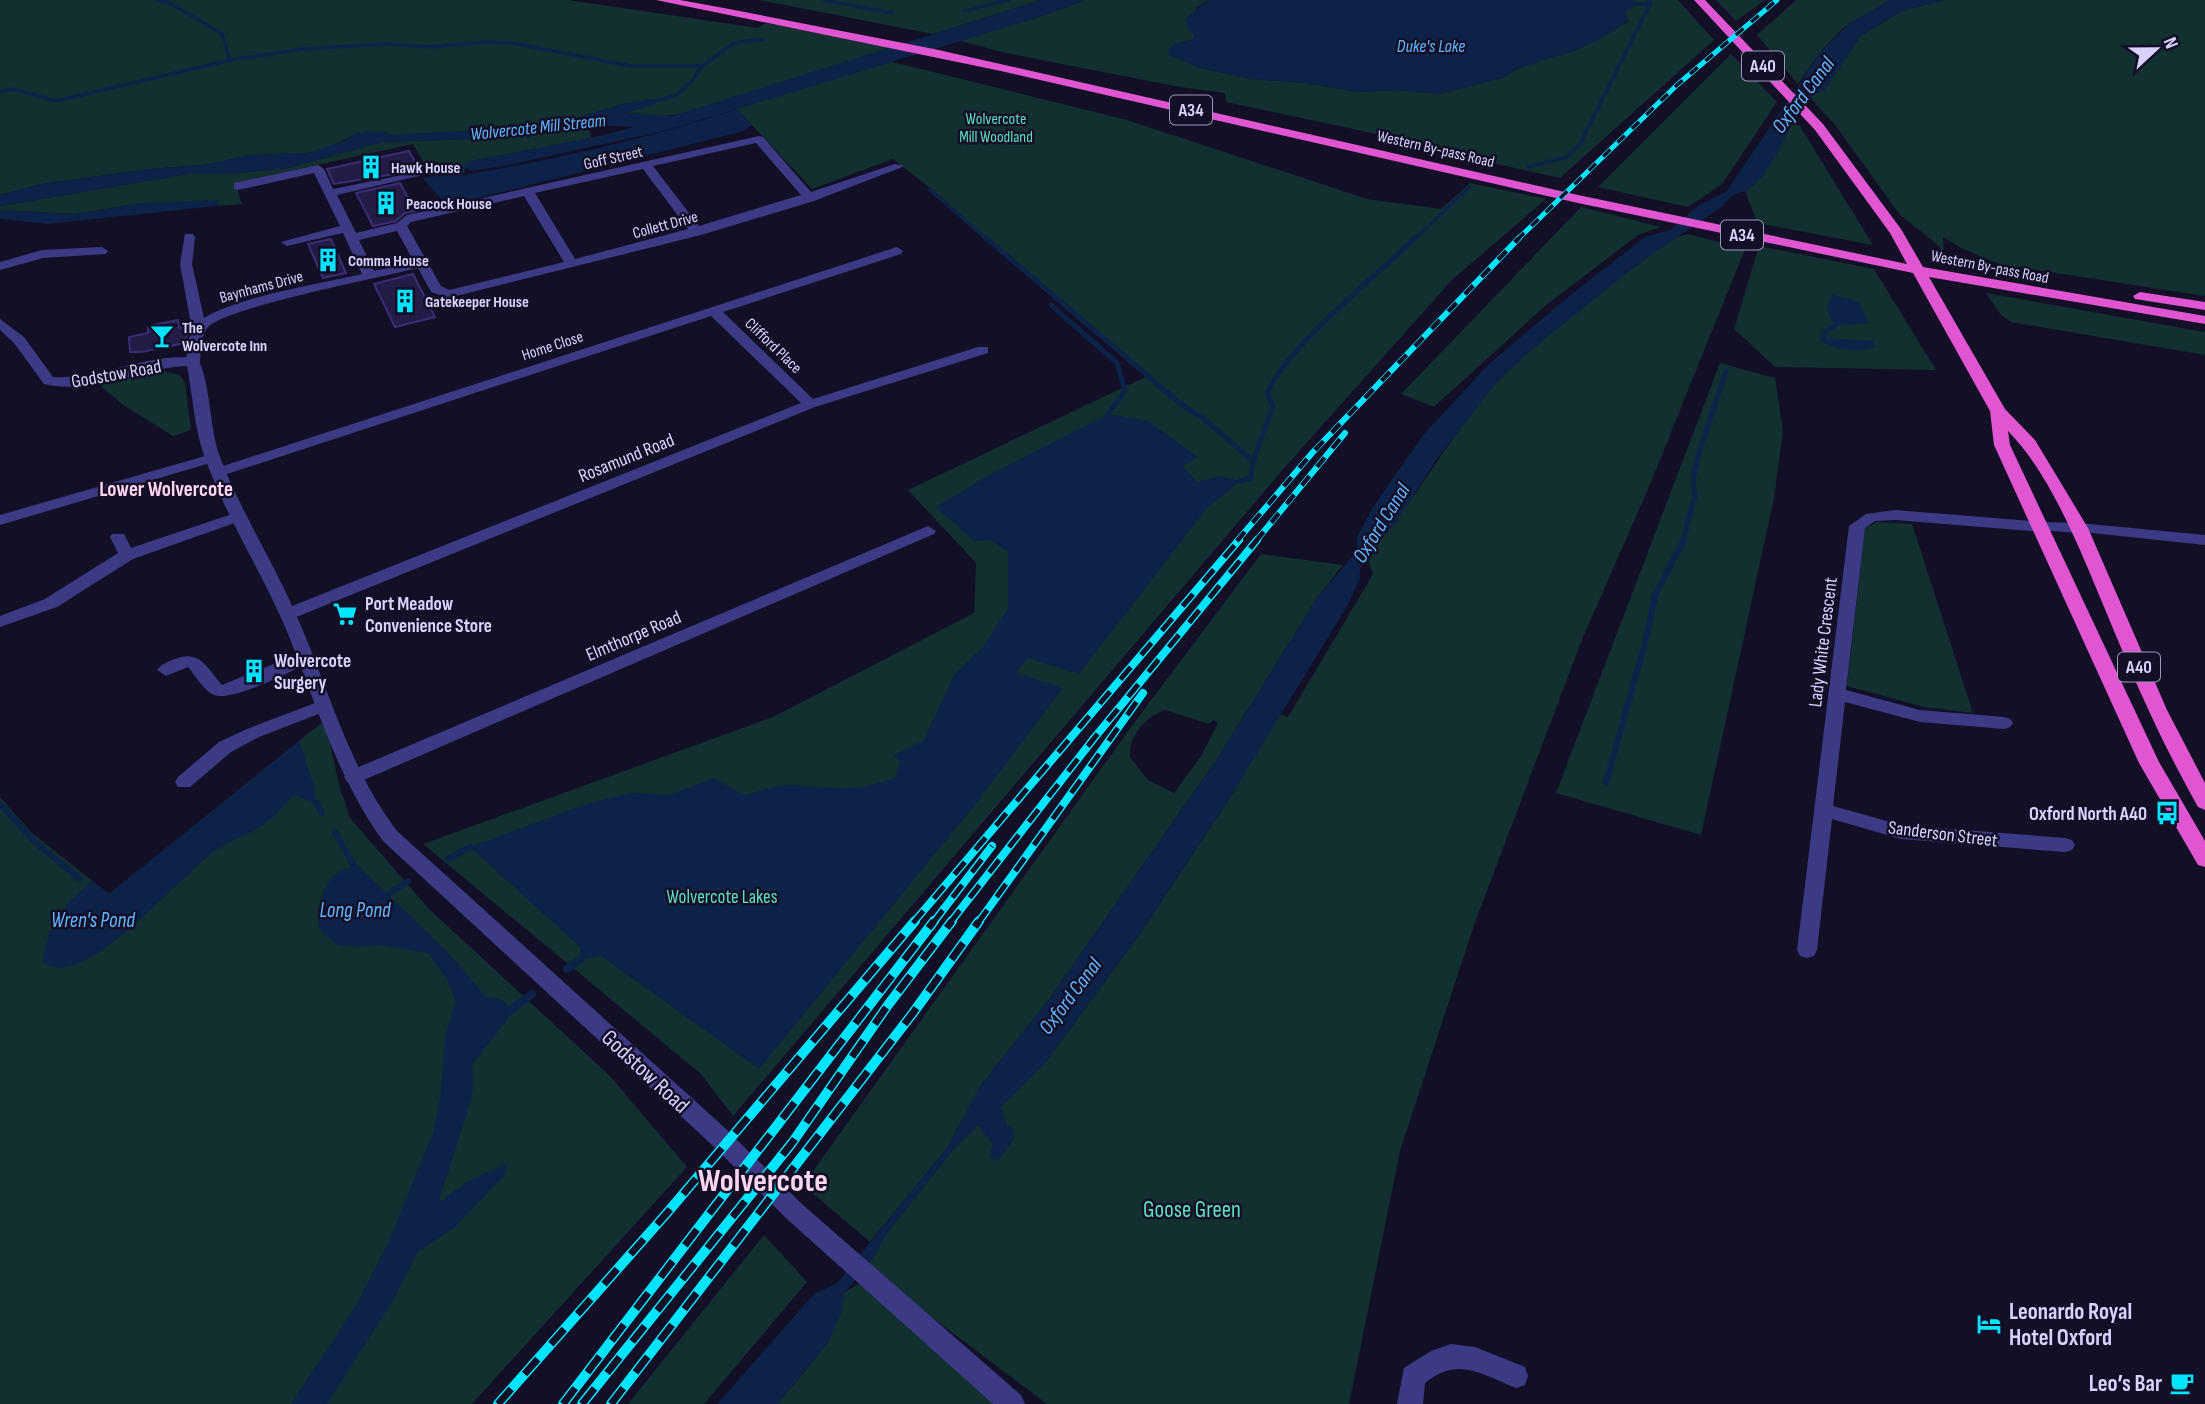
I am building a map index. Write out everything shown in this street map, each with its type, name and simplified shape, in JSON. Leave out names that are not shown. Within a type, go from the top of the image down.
[{"type":"highway","name":"Western By-pass Road","points":[[661,0],[965,53],[1424,158],[1731,233],[2205,320]]},
{"type":"highway","points":[[732,0],[785,10]]},
{"type":"highway","name":"A40","points":[[1702,3],[1819,127],[1896,232],[1998,411],[2029,443],[2079,528],[2157,710],[2205,802]]},
{"type":"highway","name":"Western By-pass Road","points":[[899,32],[965,53]]},
{"type":"highway","name":"Western By-pass Road","points":[[2064,292],[2205,306]]},
{"type":"highway","name":"A40","points":[[1998,411],[2002,445],[2149,763],[2205,859]]},
{"type":"street","name":"Goff Street","points":[[401,226],[407,219],[759,139],[810,198]]},
{"type":"street","points":[[647,166],[696,232]]},
{"type":"street","name":"Collett Drive","points":[[420,264],[425,266],[436,289],[448,293],[696,232],[810,198],[899,166]]},
{"type":"street","points":[[238,186],[318,169],[370,276]]},
{"type":"street","points":[[330,193],[423,172]]},
{"type":"street","points":[[528,192],[572,264]]},
{"type":"street","points":[[401,226],[420,264]]},
{"type":"street","name":"Baynhams Drive","points":[[287,242],[401,226]]},
{"type":"street","points":[[189,237],[186,264],[197,319],[203,324],[195,340],[193,362]]},
{"type":"street","points":[[0,266],[43,254],[102,251]]},
{"type":"street","name":"Home Close","points":[[0,520],[216,465],[714,311],[897,251]]},
{"type":"street","name":"Baynhams Drive","points":[[203,324],[237,309],[420,264]]},
{"type":"street","name":"Clifford Place","points":[[714,311],[810,404]]},
{"type":"street","name":"Godstow Road","points":[[0,323],[19,340],[49,381],[85,382],[168,363],[193,362],[216,465],[238,517],[288,614],[323,706],[372,814],[390,836],[718,1136],[795,1212],[1012,1404]]},
{"type":"street","name":"Rosamund Road","points":[[288,614],[810,404],[983,350]]},
{"type":"street","name":"Lady White Crescent","points":[[1807,950],[1857,526],[1871,517],[1895,515],[2042,527]]},
{"type":"street","points":[[0,622],[51,603],[127,555],[238,517]]},
{"type":"street","points":[[2042,527],[2205,540]]},
{"type":"street","name":"Elmthorpe Road","points":[[354,777],[928,531]]},
{"type":"street","points":[[118,537],[127,555]]},
{"type":"street","points":[[166,670],[192,661],[217,690],[223,691],[278,671],[305,657]]},
{"type":"street","points":[[1837,694],[1920,716],[2004,723]]},
{"type":"street","points":[[184,782],[225,747],[253,733],[323,706]]},
{"type":"street","name":"Sanderson Street","points":[[1824,810],[1901,832],[2065,845]]},
{"type":"street","points":[[1410,1404],[1413,1377],[1429,1362],[1454,1353],[1516,1376]]},
{"type":"green space","points":[[0,0],[568,0],[758,28],[766,23],[893,47],[683,114],[664,116],[624,113],[655,104],[626,103],[573,119],[514,128],[348,138],[308,153],[250,155],[205,165],[149,169],[43,184],[0,195]]},
{"type":"green space","points":[[759,0],[1042,0],[933,34]]},
{"type":"green space","points":[[1085,0],[1209,0],[1197,7],[1192,31],[1195,36],[1192,40],[1175,44],[1170,55],[1200,68],[1252,79],[1306,83],[1358,92],[1399,90],[1440,94],[1505,77],[1528,65],[1573,51],[1628,22],[1625,12],[1636,4],[1632,0],[1678,0],[1714,40],[1560,178],[1446,153],[1442,148],[1226,102],[1225,93],[1180,87],[1001,52],[958,40],[1033,19]]},
{"type":"green space","points":[[1716,0],[1765,0],[1736,21]]},
{"type":"green space","points":[[1796,0],[1888,1],[1842,29],[1822,50],[1798,84],[1757,35]]},
{"type":"green space","points":[[1944,0],[2205,0],[2205,296],[1999,264],[1943,237],[1944,256],[1938,245],[1900,215],[1835,125],[1807,94],[1824,90],[1860,36],[1902,11]]},
{"type":"green space","points":[[1731,54],[1777,102],[1722,184],[1688,207],[1598,187]]},
{"type":"green space","name":"Wolvercote Lakes","points":[[889,61],[1127,120],[1367,199],[1441,209],[1470,183],[1546,199],[1452,280],[1286,466],[733,1116],[701,1074],[423,844],[773,717],[974,613],[976,563],[908,490],[1145,377],[929,187],[893,159],[812,189],[735,107]]},
{"type":"green space","points":[[1788,118],[1800,126],[1873,245],[1757,223],[1745,190],[1750,188]]},
{"type":"green space","points":[[589,127],[591,138],[471,161],[456,170],[464,169],[465,173],[431,176],[413,144],[235,183],[242,204],[217,206],[219,201],[144,203],[73,214],[0,210],[0,206],[188,174],[231,174],[288,168],[382,142],[503,138],[556,128]]},
{"type":"green space","points":[[1581,207],[1661,227],[1638,235],[1545,306],[1434,407],[1401,394]]},
{"type":"green space","name":"Goose Green","points":[[1688,234],[1745,249],[1649,487],[1583,637],[1474,925],[1400,1151],[1349,1404],[1047,1404],[905,1297],[863,1273],[887,1233],[952,1151],[978,1125],[994,1145],[990,1157],[998,1160],[1014,1138],[1000,1107],[1045,1063],[1142,931],[1234,791],[1279,714],[1288,717],[1373,574],[1366,554],[1401,513],[1480,402],[1518,361],[1560,324],[1671,239]]},
{"type":"green space","points":[[1759,246],[1874,269],[1936,370],[1775,367],[1734,329]]},
{"type":"green space","points":[[1986,293],[2205,332],[2205,355],[2011,322],[2001,315]]},
{"type":"green space","points":[[1720,363],[1775,378],[1783,431],[1774,498],[1701,835],[1556,793]]},
{"type":"green space","points":[[163,371],[180,375],[185,383],[191,430],[173,436],[122,404],[101,386],[103,382]]},
{"type":"green space","points":[[1877,522],[1912,524],[1973,713],[1924,707],[1847,686],[1865,528]]},
{"type":"green space","points":[[1261,554],[1343,565],[1317,598],[1219,756],[1050,998],[981,1085],[947,1148],[870,1242],[803,1185],[1136,720]],"holes":[[[1165,710],[1209,724],[1213,720],[1218,723],[1201,756],[1174,793],[1148,780],[1130,757],[1132,742],[1140,728]]]},
{"type":"green space","points":[[325,720],[339,785],[350,818],[429,909],[610,1076],[687,1167],[472,1404],[0,1404],[0,797],[32,833],[109,894]]},
{"type":"green space","points":[[764,1235],[807,1282],[704,1404],[628,1404]]},
{"type":"green space","points":[[860,1283],[997,1404],[777,1404],[828,1339],[845,1292]]},
{"type":"water","name":"Wolvercote Mill Stream","points":[[1042,0],[1085,0],[1033,19],[668,130],[503,166],[472,171],[456,171],[455,167],[471,161],[634,127],[590,125],[503,138],[382,142],[288,168],[231,174],[188,174],[0,206],[0,195],[43,184],[149,169],[205,165],[250,155],[308,153],[367,131],[386,131],[390,135],[514,128],[573,119],[626,103],[650,99],[656,104],[625,113],[672,116]]},
{"type":"water","name":"Duke's Lake","points":[[1209,0],[1632,0],[1637,4],[1625,12],[1628,21],[1597,41],[1513,70],[1505,77],[1440,94],[1399,90],[1358,92],[1306,83],[1252,79],[1200,68],[1169,55],[1169,49],[1175,44],[1192,40],[1195,36],[1187,27],[1185,19]]},
{"type":"water","name":"Oxford Canal","points":[[1887,0],[1944,0],[1902,11],[1860,36],[1824,91],[1805,99],[1792,112],[1784,126],[1789,130],[1774,160],[1759,180],[1642,261],[1536,346],[1497,382],[1436,460],[1394,526],[1361,562],[1359,581],[1346,608],[1234,791],[1142,931],[1045,1063],[1001,1107],[1007,1126],[1013,1127],[1014,1138],[998,1161],[989,1157],[993,1145],[978,1125],[952,1151],[887,1233],[871,1262],[845,1292],[841,1313],[828,1343],[777,1404],[717,1404],[814,1294],[837,1283],[947,1148],[981,1085],[1050,998],[1219,756],[1317,598],[1357,551],[1357,537],[1373,507],[1424,434],[1490,363],[1568,297],[1645,237],[1670,230],[1699,205],[1726,192],[1822,50],[1850,23]]},
{"type":"water","points":[[737,109],[752,125],[744,131],[447,206],[423,178],[476,173],[575,153],[640,138]]},
{"type":"water","points":[[219,200],[217,206],[48,224],[0,219],[0,210],[73,214],[144,203]]},
{"type":"water","points":[[1832,294],[1859,302],[1869,323],[1834,326],[1827,309]]},
{"type":"water","points":[[1820,338],[1873,341],[1876,347],[1862,350],[1839,348],[1825,344]]},
{"type":"water","name":"Wolvercote Lakes","points":[[1108,414],[1148,421],[1198,457],[1183,466],[1197,482],[1220,476],[1240,481],[1207,508],[1079,674],[1027,658],[1016,673],[1063,688],[974,806],[759,1069],[601,956],[580,960],[580,947],[470,847],[583,805],[631,793],[669,795],[714,778],[743,795],[786,785],[856,788],[896,777],[900,760],[893,756],[924,740],[954,675],[984,646],[1008,608],[1008,552],[991,540],[974,541],[936,507],[991,474]]},
{"type":"water","name":"Wren's Pond","points":[[299,741],[314,786],[316,803],[294,795],[263,825],[216,850],[119,938],[98,953],[77,964],[59,968],[43,963],[48,937],[58,917],[92,881],[109,894]]},
{"type":"water","name":"Long Pond","points":[[358,865],[455,960],[486,997],[500,999],[508,1005],[508,1019],[472,1065],[473,1088],[469,1107],[438,1203],[467,1182],[507,1163],[505,1175],[454,1228],[418,1252],[394,1299],[327,1404],[291,1404],[356,1305],[387,1245],[433,1133],[441,1093],[445,1036],[456,1002],[446,978],[428,953],[379,945],[338,945],[323,934],[318,925],[326,886],[338,873]]},
{"type":"building","name":"Hawk House","points":[[409,151],[417,165],[393,170],[395,174],[334,184],[327,169]]},
{"type":"building","name":"Peacock House","points":[[400,183],[415,211],[405,213],[396,221],[373,226],[356,193]]},
{"type":"building","name":"Comma House","points":[[331,239],[346,273],[323,278],[308,244]]},
{"type":"building","name":"Gatekeeper House","points":[[413,274],[435,317],[395,327],[374,284]]},
{"type":"building","name":"The Wolvercote Inn","points":[[178,320],[179,328],[189,326],[185,343],[130,352],[129,337],[148,333],[148,326]]},
{"type":"waterway","points":[[157,0],[172,4],[222,34],[230,60]]},
{"type":"waterway","points":[[824,0],[892,13]]},
{"type":"waterway","points":[[964,11],[1008,0]]},
{"type":"waterway","points":[[1648,0],[1650,5]]},
{"type":"waterway","points":[[1637,4],[1650,5]]},
{"type":"waterway","points":[[1528,167],[1567,157],[1580,144],[1650,5]]},
{"type":"waterway","points":[[702,66],[734,43],[763,39]]},
{"type":"waterway","points":[[230,60],[304,49],[386,44],[430,47],[486,42],[512,43],[631,66],[702,66]]},
{"type":"waterway","points":[[0,92],[12,89],[56,101],[230,60]]},
{"type":"waterway","points":[[647,103],[675,96],[692,81],[702,66]]},
{"type":"waterway","points":[[1414,240],[1469,187]]},
{"type":"waterway","points":[[930,190],[988,240]]},
{"type":"waterway","points":[[986,238],[1182,405],[1203,418],[1253,461]]},
{"type":"waterway","points":[[1253,461],[1273,406],[1267,393],[1277,375],[1334,312],[1415,238]]},
{"type":"waterway","points":[[1051,305],[1117,363],[1125,391],[1108,414]]},
{"type":"waterway","points":[[1823,338],[1824,333],[1834,326]]},
{"type":"waterway","points":[[1683,541],[1695,495],[1693,480],[1698,456],[1726,371]]},
{"type":"waterway","points":[[1240,481],[1251,478],[1253,461]]},
{"type":"waterway","points":[[1606,783],[1648,632],[1655,595],[1684,540]]},
{"type":"waterway","points":[[316,803],[322,813]]},
{"type":"waterway","points":[[0,804],[37,844],[80,879]]},
{"type":"waterway","points":[[335,832],[354,866]]},
{"type":"waterway","points":[[448,859],[470,847]]},
{"type":"waterway","points":[[388,894],[408,881]]},
{"type":"waterway","points":[[567,969],[580,960]]},
{"type":"waterway","points":[[508,1012],[532,994]]},
{"type":"railway","points":[[1518,239],[1677,85],[1777,0]]},
{"type":"railway","points":[[1237,541],[1313,452],[1518,239]]},
{"type":"railway","points":[[1256,541],[1345,433]]},
{"type":"railway","points":[[913,923],[1239,540]]},
{"type":"railway","points":[[950,923],[1095,737],[1257,540]]},
{"type":"railway","points":[[978,923],[1143,693]]},
{"type":"railway","points":[[933,923],[992,846]]},
{"type":"railway","points":[[498,1404],[667,1213],[915,921]]},
{"type":"railway","points":[[563,1404],[934,921]]},
{"type":"railway","points":[[582,1404],[792,1143],[888,1005],[952,921]]},
{"type":"railway","points":[[611,1404],[913,1013],[979,921]]},
{"type":"place","name":"Hawk House","points":[[371,167]]},
{"type":"place","name":"Peacock House","points":[[386,203]]},
{"type":"place","name":"Comma House","points":[[328,260]]},
{"type":"place","name":"Gatekeeper House","points":[[405,301]]},
{"type":"place","name":"The Wolvercote Inn","points":[[162,336]]},
{"type":"place","name":"Port Meadow Convenience Store","points":[[345,614]]},
{"type":"place","name":"Wolvercote Surgery","points":[[254,671]]},
{"type":"place","name":"Oxford North A40","points":[[2167,813]]},
{"type":"place","name":"Leonardo Royal Hotel Oxford","points":[[1989,1324]]},
{"type":"place","name":"Leo’s Bar","points":[[2182,1383]]},
{"type":"district","name":"Lower Wolvercote","points":[[166,489]]},
{"type":"district","name":"Wolvercote","points":[[763,1180]]},
{"type":"park label","name":"Wolvercote Mill Woodland","points":[[996,127]]}]
